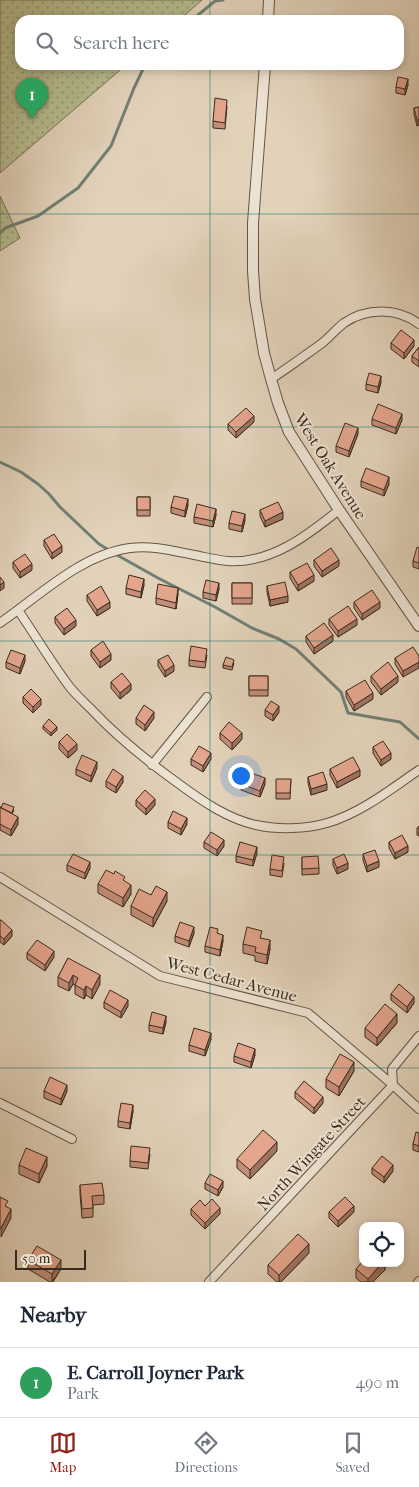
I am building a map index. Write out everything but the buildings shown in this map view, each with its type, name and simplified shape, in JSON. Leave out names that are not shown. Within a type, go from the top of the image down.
[{"type":"street","points":[[268,15],[269,0]]},
{"type":"street","name":"West Oak Avenue","points":[[264,70],[253,223],[253,272],[261,335],[271,379],[289,432],[339,510],[419,626]]},
{"type":"street","points":[[271,379],[324,342],[344,324],[359,315],[375,311],[394,312],[412,318],[419,324]]},
{"type":"street","points":[[0,623],[78,566],[103,555],[131,548],[164,549],[228,561],[247,560],[275,552],[310,533],[339,510]]},
{"type":"street","points":[[18,610],[70,687],[104,724],[152,765],[202,800],[234,818],[256,825],[276,828],[326,823],[345,817],[419,770]]},
{"type":"street","points":[[152,765],[207,697]]},
{"type":"street","name":"West Cedar Avenue","points":[[0,876],[160,976],[308,1013],[419,1109]]},
{"type":"street","points":[[393,1085],[392,1069],[419,1036]]},
{"type":"street","name":"North Wingate Street","points":[[210,1282],[393,1085]]},
{"type":"street","points":[[0,1103],[72,1139]]},
{"type":"green space","points":[[0,0],[202,0],[185,15],[15,15],[15,70],[120,70],[0,173]]},
{"type":"green space","points":[[0,196],[20,238],[0,251]]},
{"type":"waterway","points":[[198,15],[215,1],[223,0]]},
{"type":"waterway","points":[[0,233],[5,228],[38,216],[78,188],[111,146],[143,70]]},
{"type":"waterway","points":[[0,462],[21,472],[38,484],[99,544],[158,578],[296,649],[341,692],[348,713],[400,722],[419,739]]},
{"type":"place","name":"E. Carroll Joyner Park","points":[[32,119]]}]
